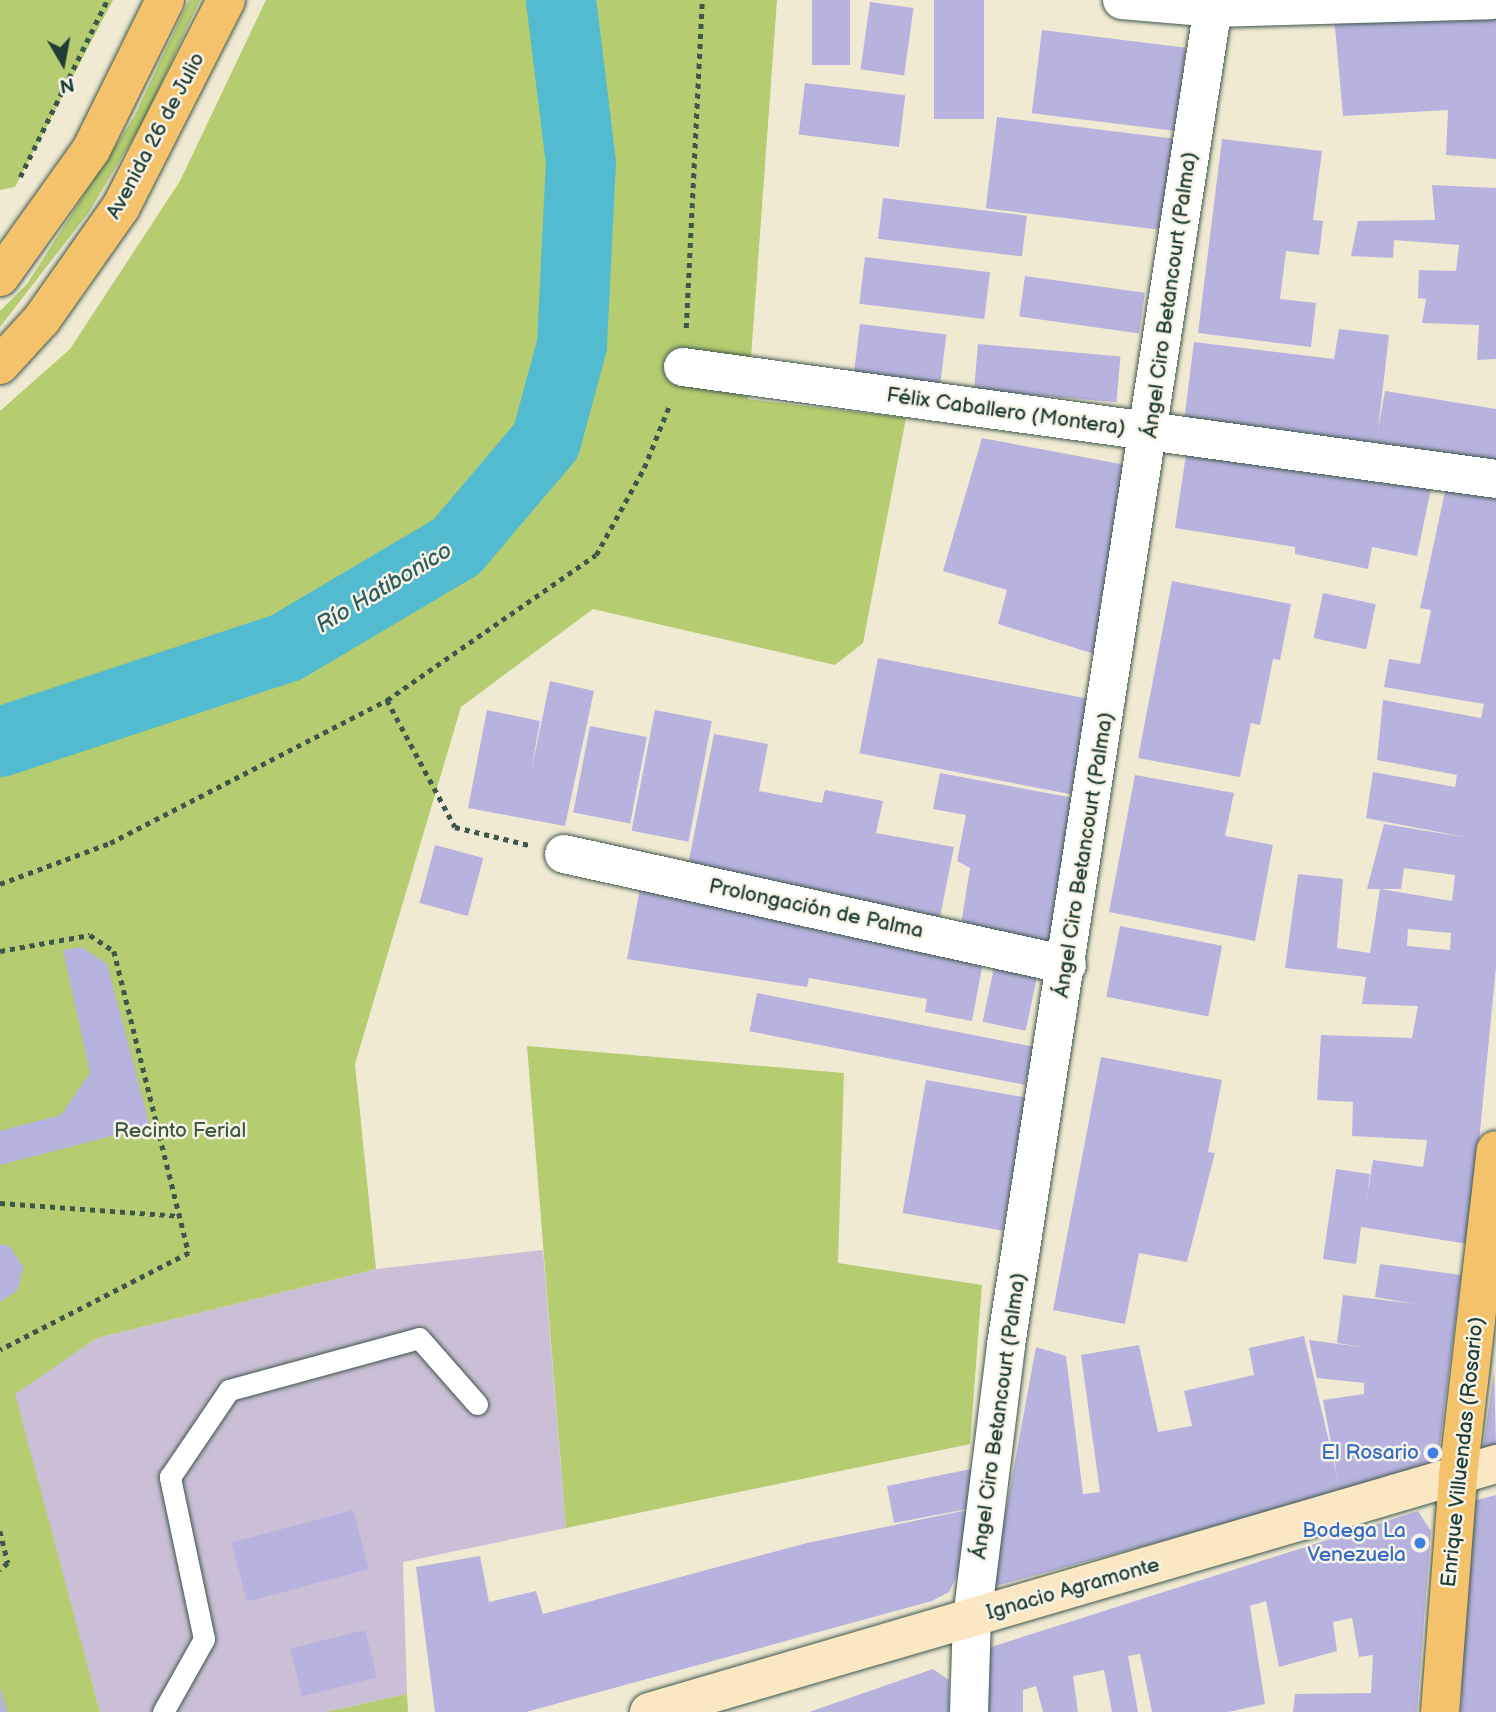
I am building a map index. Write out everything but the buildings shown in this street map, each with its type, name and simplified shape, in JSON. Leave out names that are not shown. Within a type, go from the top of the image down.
[{"type":"main road","points":[[0,277],[91,150],[165,0]]},
{"type":"main road","name":"Avenida 26 de Julio","points":[[0,365],[42,319],[121,207],[226,0]]},
{"type":"main road","name":"Enrique Villuendas (Rosario)","points":[[1440,1712],[1458,1476],[1496,1150]]},
{"type":"main road","name":"Ignacio Agramonte","points":[[649,1712],[1496,1464]]},
{"type":"street","points":[[1122,0],[1213,4],[1491,0]]},
{"type":"street","name":"Ángel Ciro Betancourt (Palma)","points":[[969,1712],[972,1619],[1006,1345],[1150,432],[1213,4]]},
{"type":"street","name":"Félix Caballero (Montera)","points":[[683,367],[1496,479]]},
{"type":"street","name":"Prolongación de Palma","points":[[564,853],[1067,965]]},
{"type":"lane","points":[[163,1712],[204,1639],[170,1477],[229,1390],[419,1338],[477,1404]]},
{"type":"path","points":[[15,187],[107,0]]},
{"type":"path","points":[[0,884],[110,843],[387,700],[596,555],[644,468],[683,367],[696,196],[702,0]]},
{"type":"path","points":[[387,700],[455,827],[564,853]]},
{"type":"path","points":[[0,951],[90,934],[114,951],[189,1253],[0,1350]]},
{"type":"path","points":[[0,1202],[180,1216]]},
{"type":"path","points":[[0,1531],[8,1563],[0,1570]]},
{"type":"shaded area","points":[[543,1250],[566,1528],[403,1562],[407,1694],[326,1712],[100,1712],[14,1394],[97,1338],[376,1269]]},
{"type":"green space","points":[[0,0],[113,0],[15,187],[0,190]]},
{"type":"green space","points":[[189,0],[200,0],[144,120],[89,212],[0,327],[0,311],[27,284],[134,117]]},
{"type":"green space","name":"Recinto Ferial","points":[[266,0],[777,0],[748,399],[906,418],[863,643],[835,665],[593,609],[461,707],[355,1064],[376,1269],[97,1338],[15,1394],[100,1712],[0,1712],[0,411],[70,349],[180,181]]},
{"type":"green space","points":[[527,1046],[844,1073],[838,1263],[982,1285],[970,1444],[566,1528]]},
{"type":"green space","points":[[407,1694],[408,1712],[326,1712]]},
{"type":"waterway","name":"Río Hatibonico","points":[[0,742],[287,647],[456,547],[546,441],[572,345],[581,163],[561,0]]},
{"type":"place","name":"El Rosario","points":[[1433,1453]]},
{"type":"place","name":"Bodega La Venezuela","points":[[1420,1543]]}]
